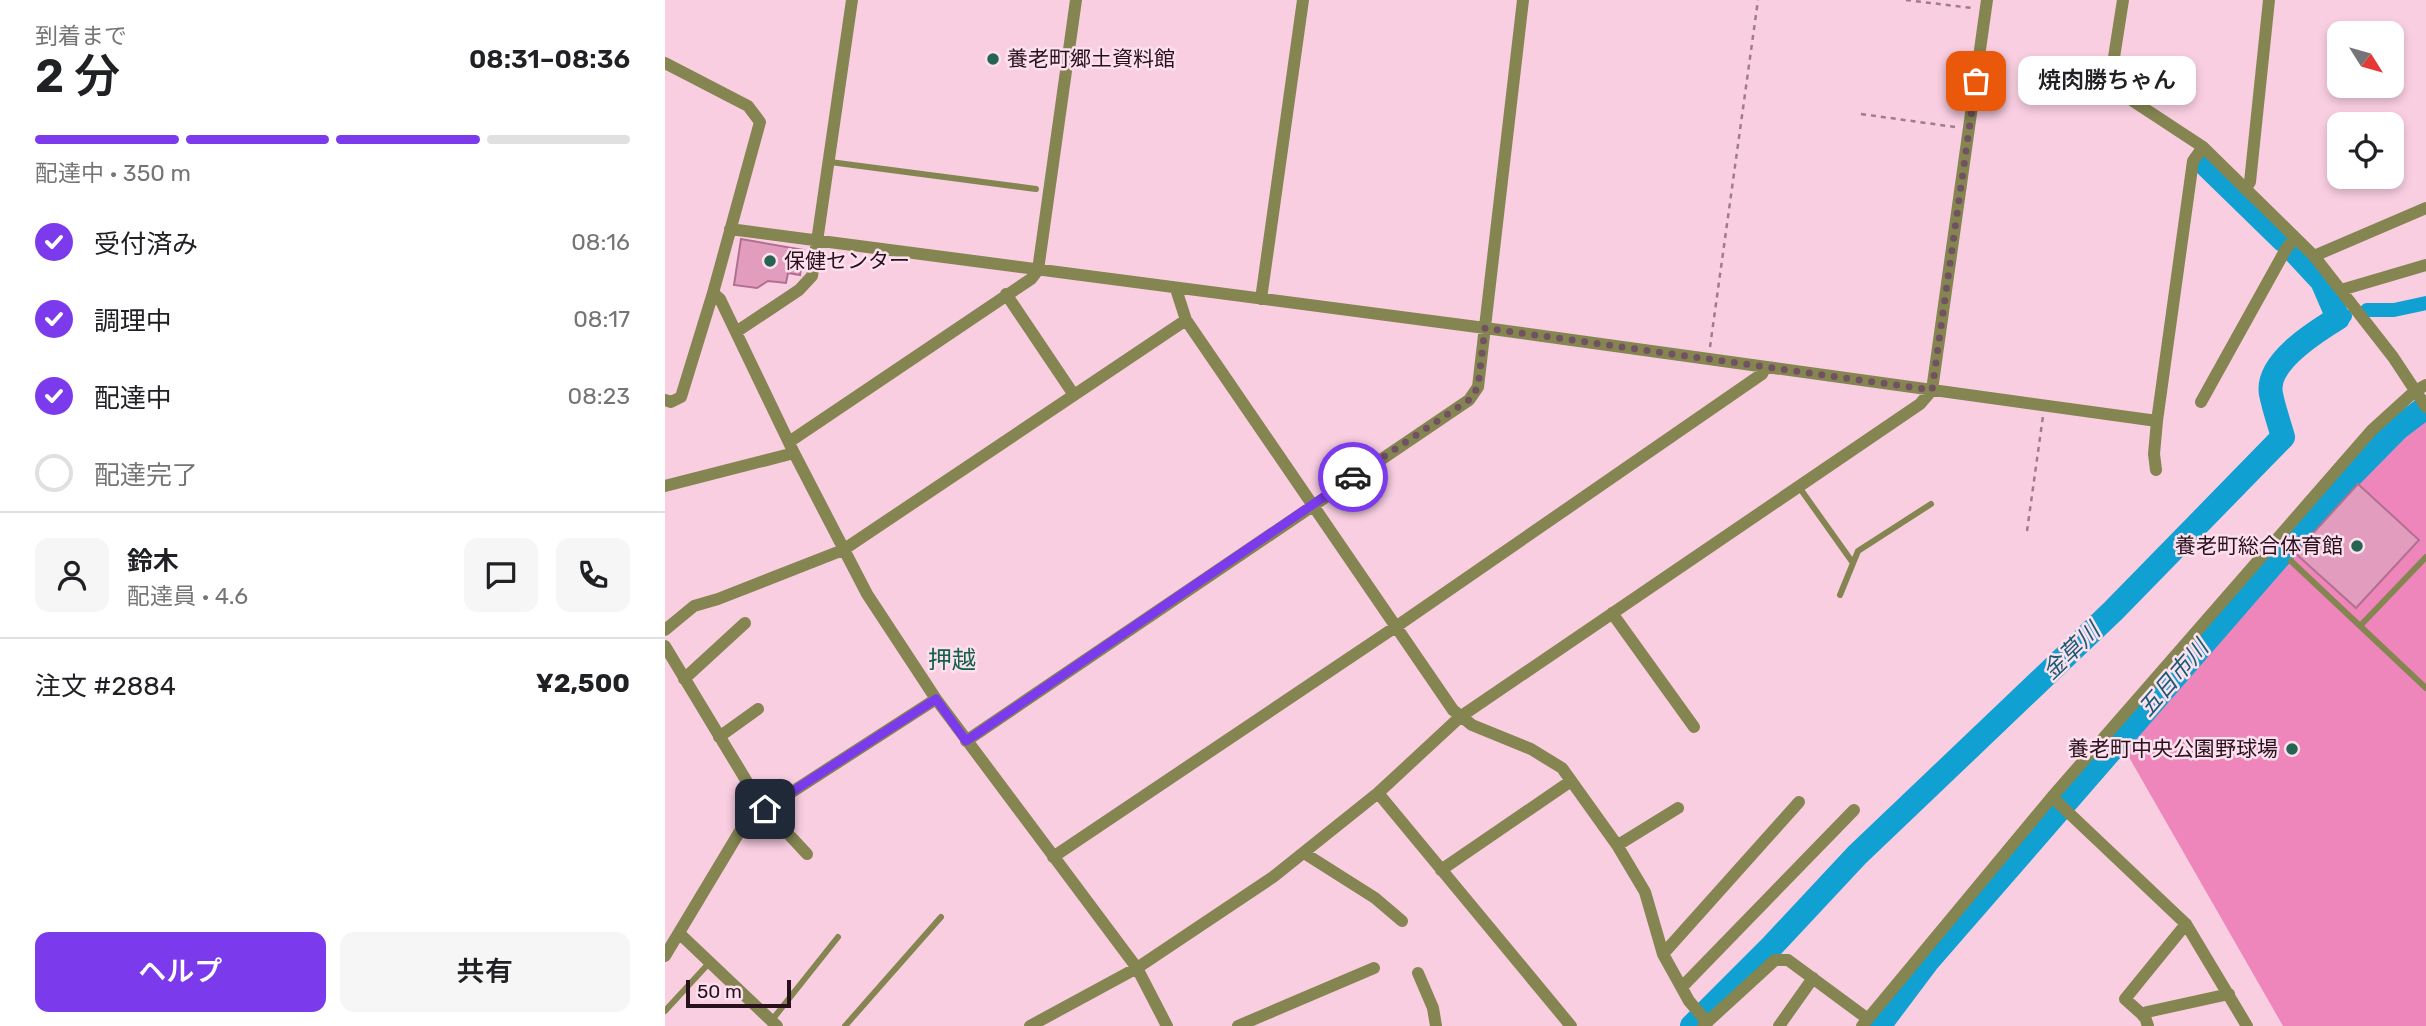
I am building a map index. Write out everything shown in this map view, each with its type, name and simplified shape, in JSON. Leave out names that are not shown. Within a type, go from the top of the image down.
[{"type":"street","points":[[736,332],[799,290],[812,276],[852,0]]},
{"type":"street","points":[[665,486],[791,447],[1031,279],[1038,270],[1076,0]]},
{"type":"street","points":[[1261,299],[1303,0]]},
{"type":"street","points":[[966,741],[1469,400],[1478,387],[1523,0]]},
{"type":"street","points":[[2123,0],[2112,70],[2133,101],[2203,147],[2314,256],[2420,388],[2426,407]]},
{"type":"street","points":[[2245,189],[2250,183],[2269,0]]},
{"type":"street","points":[[1030,1026],[1137,968],[1273,877],[1378,793],[1459,717],[1920,404],[1932,390],[1987,5]]},
{"type":"street","points":[[665,63],[748,106],[760,122],[681,397],[671,402],[665,400]]},
{"type":"street","points":[[2156,470],[2154,454],[2157,421],[2193,161],[2203,147]]},
{"type":"street","points":[[2314,256],[2426,208]]},
{"type":"street","points":[[730,229],[1485,328],[2157,421]]},
{"type":"street","points":[[2201,402],[2285,249],[2295,238]]},
{"type":"street","points":[[2340,290],[2426,265]]},
{"type":"street","points":[[1175,289],[1186,320],[1459,717],[1472,726],[1531,749],[1562,768],[1618,845],[1645,892],[1663,954],[1689,1001],[1703,1019],[1775,960],[1788,960],[1865,1022],[2052,797],[2371,430],[2420,388]]},
{"type":"street","points":[[713,293],[720,299],[842,550],[874,606],[966,741],[1137,968],[1167,1026]]},
{"type":"street","points":[[1006,294],[1074,395]]},
{"type":"street","points":[[665,630],[694,606],[842,550],[1186,320]]},
{"type":"street","points":[[1053,857],[1397,626],[1762,373],[1765,368]]},
{"type":"street","points":[[1612,613],[1694,727]]},
{"type":"street","points":[[684,678],[745,624]]},
{"type":"street","points":[[665,646],[764,809],[807,854]]},
{"type":"street","points":[[665,956],[743,826],[764,809],[936,699]]},
{"type":"street","points":[[719,737],[758,709]]},
{"type":"street","points":[[1441,870],[1571,781]]},
{"type":"street","points":[[1378,793],[1571,1026]]},
{"type":"street","points":[[2052,797],[2186,924],[2247,1026]]},
{"type":"street","points":[[1663,954],[1799,802]]},
{"type":"street","points":[[1618,845],[1678,807]]},
{"type":"street","points":[[1682,987],[1854,810]]},
{"type":"street","points":[[1304,853],[1375,898],[1402,921]]},
{"type":"street","points":[[2145,1021],[2125,999],[2186,924]]},
{"type":"street","points":[[680,934],[775,1023]]},
{"type":"street","points":[[1238,1026],[1374,968]]},
{"type":"street","points":[[1418,973],[1433,1008],[1436,1026]]},
{"type":"street","points":[[1779,1026],[1813,978]]},
{"type":"street","points":[[2145,1021],[2147,1012],[2229,994]]},
{"type":"lane","points":[[829,162],[1036,189]]},
{"type":"lane","points":[[1799,487],[1853,564]]},
{"type":"lane","points":[[1840,595],[1858,551],[1931,504]]},
{"type":"lane","points":[[2360,626],[2426,557]]},
{"type":"lane","points":[[2291,561],[2426,688]]},
{"type":"lane","points":[[845,1026],[940,918]]},
{"type":"lane","points":[[775,1023],[838,937]]},
{"type":"lane","points":[[665,1012],[710,962]]},
{"type":"path","points":[[1709,359],[1758,0]]},
{"type":"path","points":[[1906,0],[1987,5]]},
{"type":"path","points":[[1861,114],[1969,129]]},
{"type":"path","points":[[2027,531],[2045,405]]},
{"type":"shaded area","points":[[2426,415],[2426,1026],[2283,1026],[2122,745],[2358,476]]},
{"type":"building","name":"保健センター","points":[[741,239],[804,250],[800,275],[788,273],[786,283],[768,281],[757,288],[734,285]]},
{"type":"building","name":"養老町総合体育館","points":[[2358,484],[2419,540],[2356,608],[2295,553]]},
{"type":"waterway","name":"金草川","points":[[2204,163],[2283,240]]},
{"type":"waterway","name":"金草川","points":[[1692,1026],[1857,855],[2113,611],[2283,437],[2271,394],[2271,382],[2276,371],[2294,350],[2338,318],[2322,281],[2294,251]]},
{"type":"waterway","points":[[2367,310],[2394,310],[2426,303]]},
{"type":"waterway","name":"金草川","points":[[2338,318],[2345,316]]},
{"type":"waterway","name":"五日市川","points":[[1879,1026],[1927,962],[2338,489],[2397,429],[2426,407]]},
{"type":"way so far","points":[[1353,477],[1469,400],[1478,387],[1485,328],[1932,390],[1976,81]]},
{"type":"place","name":"養老町郷土資料館","points":[[993,59]]},
{"type":"place","name":"焼肉勝ちゃん","points":[[1976,81]]},
{"type":"place","name":"保健センター","points":[[770,261]]},
{"type":"place","name":"養老町総合体育館","points":[[2357,546]]},
{"type":"place","name":"養老町中央公園野球場","points":[[2292,749]]},
{"type":"district","name":"押越","points":[[952,660]]},
{"type":"route","points":[[765,809],[936,699],[966,741],[1353,477]]}]
